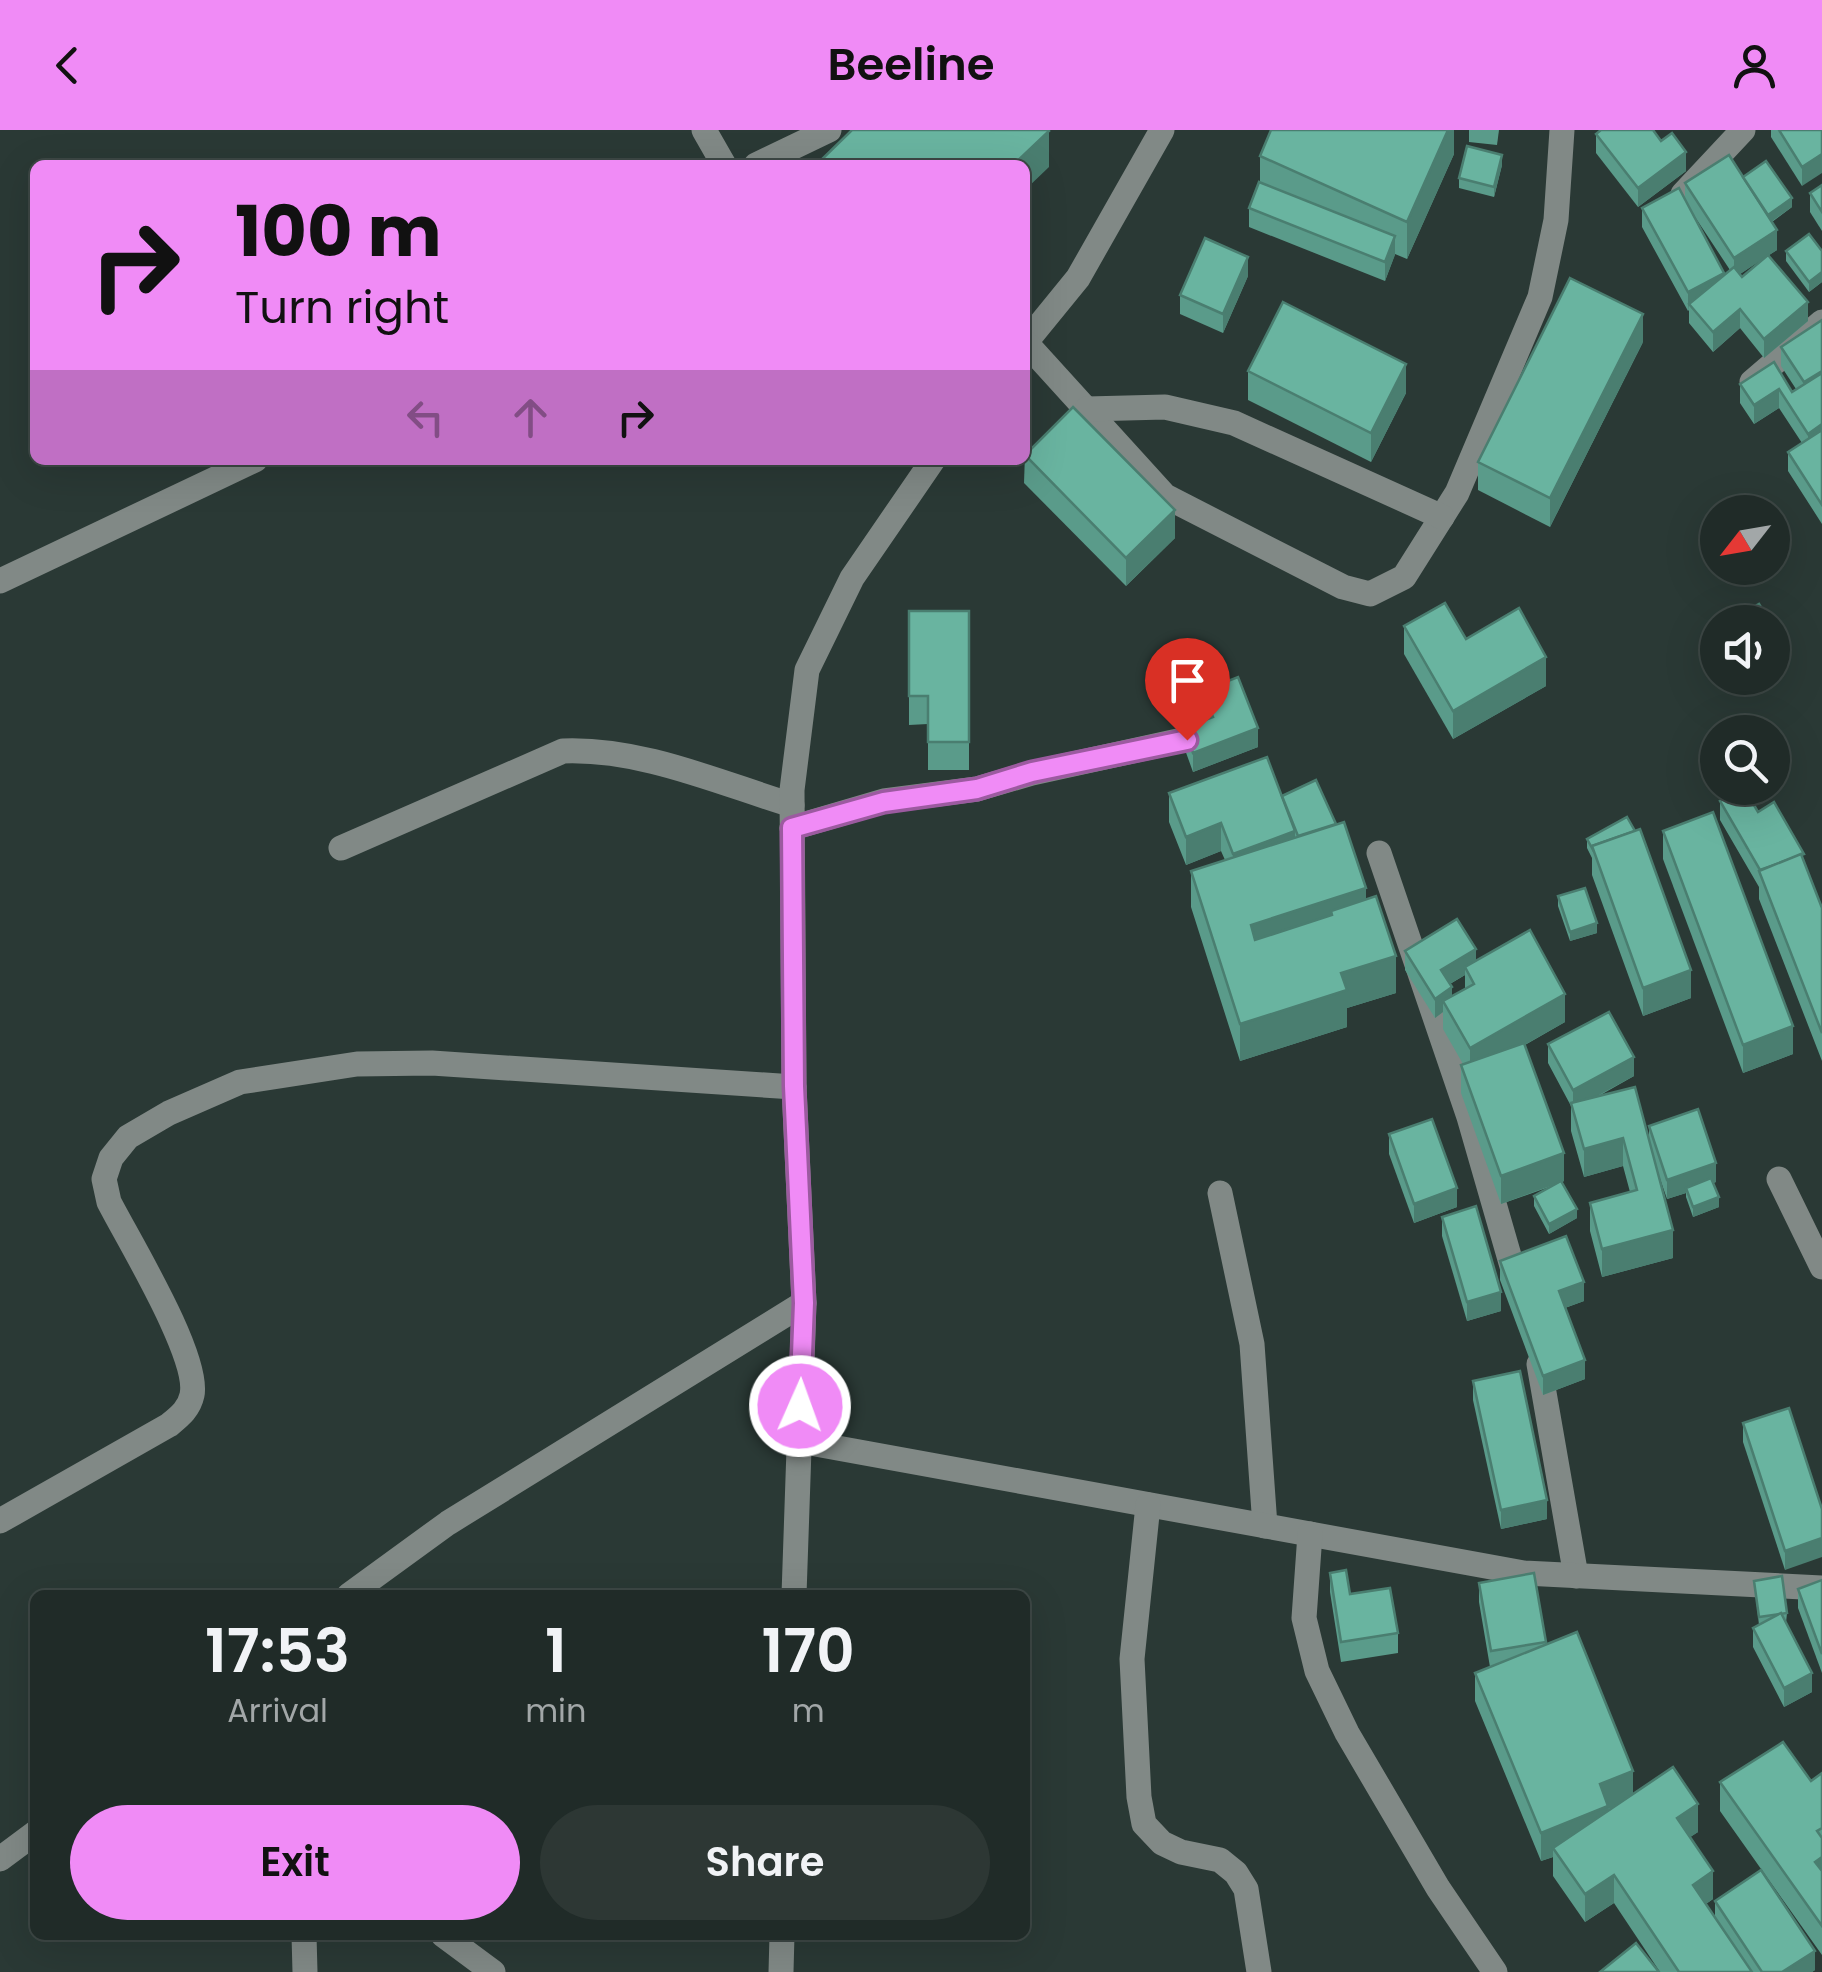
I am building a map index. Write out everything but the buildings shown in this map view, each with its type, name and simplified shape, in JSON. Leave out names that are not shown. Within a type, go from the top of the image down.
[{"type":"street","points":[[704,130],[721,160]]},
{"type":"street","points":[[766,160],[829,130]]},
{"type":"street","points":[[1030,348],[1165,496],[1343,587],[1370,594],[1404,577],[1457,493],[1540,297],[1556,220],[1562,130]]},
{"type":"street","points":[[1684,194],[1743,130]]},
{"type":"street","points":[[1030,337],[1078,278],[1158,131]]},
{"type":"street","points":[[1752,382],[1822,322]]},
{"type":"street","points":[[1086,409],[1165,407],[1234,423],[1442,517]]},
{"type":"street","points":[[0,581],[244,465]]},
{"type":"street","points":[[794,1590],[804,1303],[794,1086],[792,816],[808,670],[852,578],[930,465]]},
{"type":"street","points":[[341,848],[563,751],[595,750],[634,756],[792,816],[977,789],[1032,772],[1187,740]]},
{"type":"street","points":[[1379,854],[1469,1117],[1522,1302]]},
{"type":"street","points":[[0,1521],[169,1425],[187,1409],[193,1391],[189,1359],[109,1202],[104,1179],[111,1158],[128,1137],[169,1113],[240,1082],[357,1064],[432,1063],[794,1086]]},
{"type":"street","points":[[1779,1179],[1822,1267]]},
{"type":"street","points":[[1220,1193],[1252,1344],[1265,1526]]},
{"type":"street","points":[[357,1590],[448,1524],[804,1303]]},
{"type":"street","points":[[1532,1339],[1576,1576]]},
{"type":"street","points":[[799,1441],[1524,1574],[1822,1588]]},
{"type":"street","points":[[1148,1505],[1132,1659],[1139,1797],[1144,1824],[1162,1843],[1181,1852],[1220,1860],[1236,1873],[1246,1889],[1259,1972]]},
{"type":"street","points":[[1310,1534],[1304,1618],[1317,1671],[1367,1768],[1438,1888],[1495,1972]]},
{"type":"street","points":[[0,1860],[30,1838]]},
{"type":"street","points":[[304,1940],[305,1972]]},
{"type":"street","points":[[450,1940],[493,1972]]},
{"type":"street","points":[[780,1972],[782,1940]]},
{"type":"route","points":[[800,1406],[804,1303],[794,1086],[792,828],[884,802],[977,789],[1032,772],[1187,740]]}]
